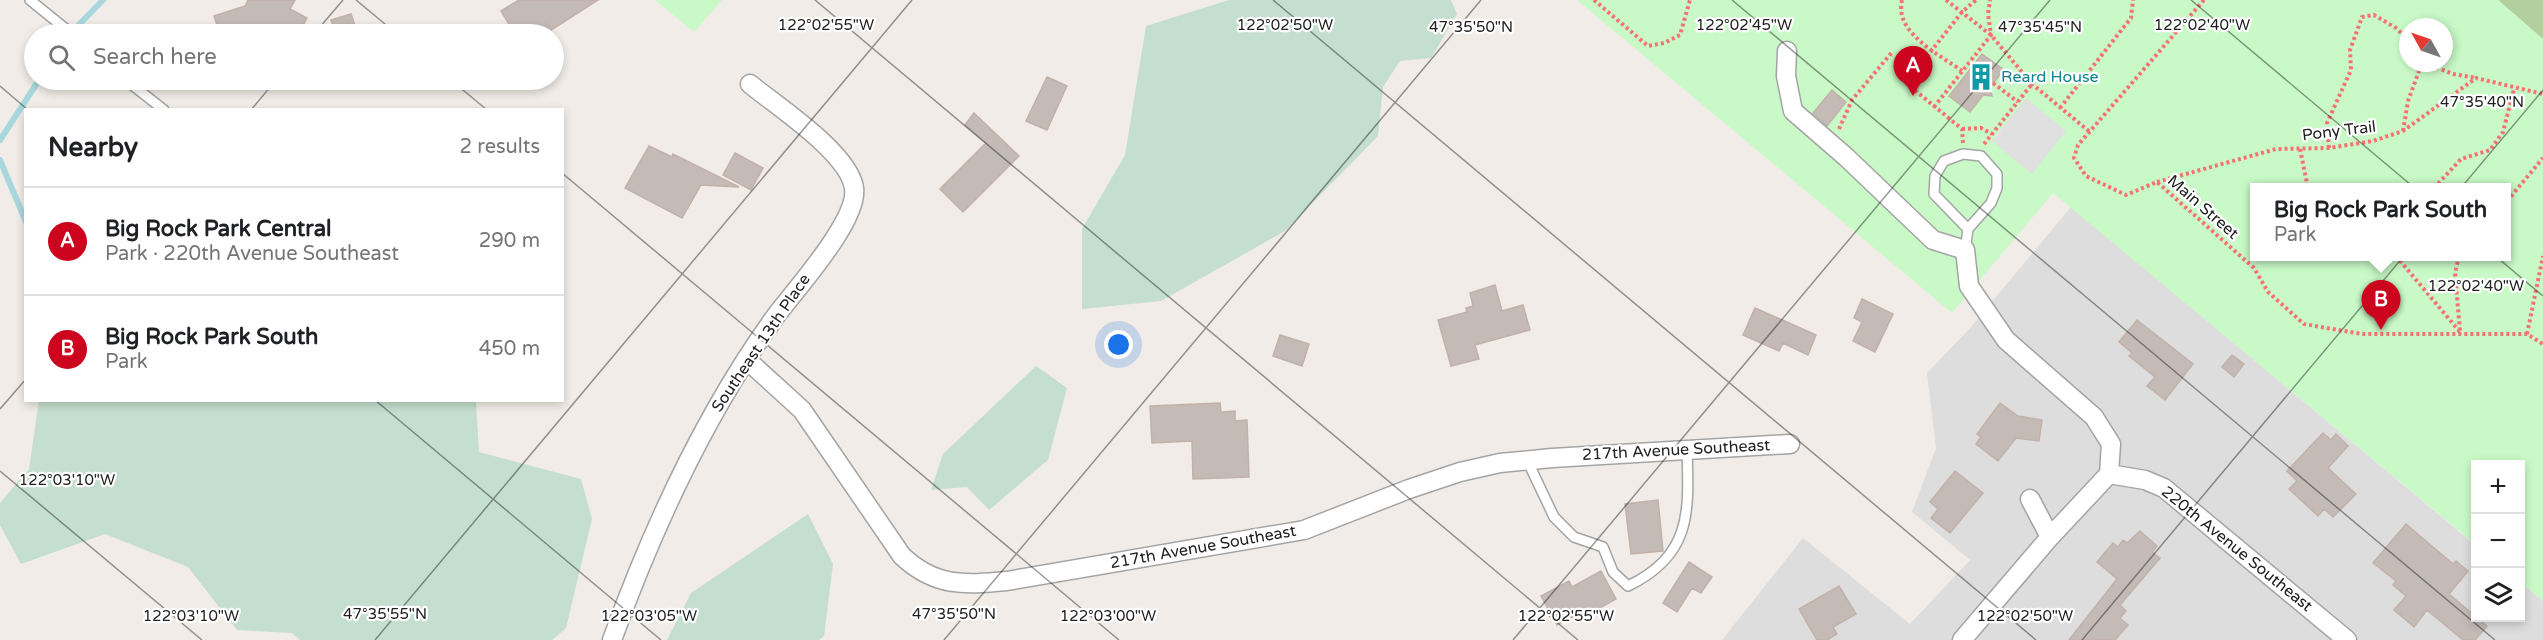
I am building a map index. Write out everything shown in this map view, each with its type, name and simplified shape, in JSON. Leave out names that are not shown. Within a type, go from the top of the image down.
[{"type":"street","points":[[1787,51],[1786,76],[1793,111],[1933,240],[1965,250],[1970,286],[2006,340],[2094,417],[2111,444],[2109,474],[2050,537],[1962,640]]},
{"type":"street","name":"Southeast 13th Place","points":[[612,640],[630,591],[679,481],[713,413],[746,359],[845,224],[854,205],[854,188],[848,170],[836,154],[750,84]]},
{"type":"street","name":"217th Avenue Southeast","points":[[746,359],[802,410],[902,556],[928,576],[967,584],[1007,581],[1304,530],[1409,489],[1460,472],[1527,460],[1790,444]]},
{"type":"street","name":"220th Avenue Southeast","points":[[2109,474],[2145,480],[2164,488],[2347,640]]},
{"type":"street","points":[[2030,499],[2050,537]]},
{"type":"lane","points":[[30,0],[59,24]]},
{"type":"lane","points":[[139,90],[161,108]]},
{"type":"lane","points":[[1965,250],[1968,229],[1991,203],[1997,189],[1997,174],[1981,156],[1963,154],[1944,161],[1935,176],[1934,194],[1968,229]]},
{"type":"lane","points":[[1527,460],[1554,517],[1574,537],[1603,547],[1613,572],[1629,586],[1653,574],[1678,542],[1689,506],[1687,450]]},
{"type":"path","points":[[1594,0],[1648,46],[1664,43],[1680,35],[1690,0]]},
{"type":"path","points":[[1902,0],[1899,9],[1906,28],[1962,71]]},
{"type":"path","points":[[1946,0],[1991,35],[2032,84],[2090,132],[2204,0]]},
{"type":"path","points":[[1976,0],[1962,12],[1906,83],[1962,129],[1981,128],[1992,134]]},
{"type":"path","points":[[1934,107],[1991,35],[1988,14],[1990,0]]},
{"type":"path","points":[[2060,108],[2131,18],[2133,0]]},
{"type":"path","points":[[2329,148],[2327,123],[2351,70],[2350,50],[2362,17],[2374,15],[2399,31]]},
{"type":"path","points":[[1832,145],[1852,100],[1893,51]]},
{"type":"path","points":[[2403,131],[2408,101],[2420,72]]},
{"type":"path","points":[[2448,72],[2543,94]]},
{"type":"path","name":"Pony Trail","points":[[2157,182],[2276,149],[2329,148],[2373,141],[2403,131],[2476,78]]},
{"type":"path","points":[[1993,83],[2018,102]]},
{"type":"path","points":[[1981,156],[1983,145],[2032,84]]},
{"type":"path","points":[[2439,183],[2461,159],[2490,150],[2503,132],[2514,89]]},
{"type":"path","points":[[1962,129],[1963,154]]},
{"type":"path","name":"Main Street","points":[[2090,132],[2078,145],[2074,158],[2086,176],[2126,195],[2157,182],[2254,268],[2268,292],[2304,324],[2362,334],[2460,332],[2527,334]]},
{"type":"path","points":[[2300,149],[2307,183]]},
{"type":"path","points":[[2511,196],[2543,159]]},
{"type":"path","points":[[2543,256],[2527,334],[2543,344]]},
{"type":"path","points":[[2400,261],[2460,332]]},
{"type":"path","points":[[2458,261],[2454,273],[2460,332]]},
{"type":"shaded area","points":[[2026,98],[2066,131],[2032,174],[1992,141]]},
{"type":"shaded area","points":[[2071,207],[2471,542],[2471,622],[2525,622],[2525,586],[2543,601],[2543,640],[1722,640],[1803,538],[1910,624],[1970,560],[1912,512],[1936,448],[1927,373],[1971,327]]},
{"type":"green space","points":[[655,0],[722,0],[694,32]]},
{"type":"green space","points":[[1229,0],[1451,0],[1457,14],[1431,58],[1400,61],[1383,87],[1378,136],[1285,231],[1161,301],[1082,309],[1082,229],[1125,155],[1146,26]]},
{"type":"green space","points":[[1577,0],[2498,0],[2543,39],[2543,601],[2525,585],[2525,460],[2471,460],[2471,541],[2053,193],[1952,313]]},
{"type":"green space","points":[[2498,0],[2543,0],[2543,39]]},
{"type":"green space","points":[[1036,366],[1067,388],[1048,460],[989,510],[967,487],[931,490],[943,454]]},
{"type":"green space","points":[[39,402],[476,402],[479,452],[581,479],[592,519],[566,628],[552,640],[300,640],[292,633],[237,630],[188,567],[105,534],[21,564],[0,525],[0,503],[29,469]]},
{"type":"green space","points":[[808,514],[833,564],[824,636],[819,640],[667,640],[691,593]]},
{"type":"building","points":[[248,0],[295,0],[290,9],[307,18],[304,24],[217,24],[214,16],[245,6]]},
{"type":"building","points":[[519,0],[598,0],[561,24],[509,24],[501,11]]},
{"type":"building","points":[[351,14],[354,24],[332,24],[331,20]]},
{"type":"building","name":"Reard House","points":[[1982,54],[2004,70],[1990,87],[1992,96],[1983,95],[1970,112],[1949,96]]},
{"type":"building","points":[[1047,77],[1067,86],[1047,130],[1026,121]]},
{"type":"building","points":[[1832,90],[1846,102],[1827,126],[1813,113]]},
{"type":"building","points":[[974,113],[1019,156],[963,212],[940,189],[986,143],[965,125]]},
{"type":"building","points":[[649,146],[672,157],[673,154],[739,187],[701,185],[682,218],[625,188]]},
{"type":"building","points":[[735,153],[763,168],[751,190],[723,175]]},
{"type":"building","points":[[1495,285],[1502,311],[1523,305],[1530,330],[1475,345],[1479,359],[1451,366],[1438,320],[1467,312],[1466,308],[1473,306],[1470,293]]},
{"type":"building","points":[[1862,299],[1893,314],[1875,352],[1853,341],[1862,322],[1854,318]]},
{"type":"building","points":[[1755,308],[1816,335],[1808,355],[1783,343],[1779,351],[1743,335]]},
{"type":"building","points":[[2137,320],[2193,364],[2165,400],[2147,386],[2155,377],[2129,356],[2132,353],[2119,342]]},
{"type":"building","points":[[1280,335],[1309,344],[1302,366],[1273,356]]},
{"type":"building","points":[[2232,355],[2244,364],[2234,377],[2222,367]]},
{"type":"building","points":[[1220,403],[1221,412],[1235,411],[1235,421],[1247,420],[1249,477],[1193,479],[1192,441],[1152,443],[1150,406]]},
{"type":"building","points":[[2000,403],[2018,416],[2042,420],[2039,441],[2016,438],[1998,461],[1976,444],[1981,437],[1977,434]]},
{"type":"building","points":[[2323,433],[2331,440],[2336,434],[2348,446],[2328,468],[2356,494],[2333,517],[2324,509],[2318,516],[2289,489],[2297,481],[2287,471]]},
{"type":"building","points":[[1955,471],[1983,493],[1950,533],[1931,518],[1938,509],[1930,502]]},
{"type":"building","points":[[1658,500],[1663,551],[1631,554],[1625,504]]},
{"type":"building","points":[[2406,524],[2453,564],[2456,561],[2468,571],[2449,594],[2471,613],[2471,622],[2482,622],[2487,626],[2475,640],[2463,640],[2427,610],[2414,627],[2394,610],[2406,596],[2393,585],[2396,581],[2373,563]]},
{"type":"building","points":[[2140,531],[2157,546],[2152,552],[2160,558],[2120,605],[2126,611],[2120,618],[2128,625],[2115,640],[2069,640],[2117,579],[2097,562],[2113,543],[2118,547],[2123,540],[2127,543]]},
{"type":"building","points":[[1689,562],[1712,577],[1701,593],[1692,588],[1677,612],[1663,603]]},
{"type":"building","points":[[1601,571],[1616,599],[1576,621],[1573,616],[1557,625],[1541,596],[1569,581],[1572,587]]},
{"type":"building","points":[[1839,586],[1856,614],[1833,627],[1837,634],[1827,640],[1817,640],[1799,609]]},
{"type":"waterway","points":[[80,24],[103,0]]},
{"type":"waterway","points":[[0,140],[32,90]]},
{"type":"waterway","points":[[0,160],[24,217]]},
{"type":"place","name":"Reard House","points":[[1981,77]]},
{"type":"place","name":"Big Rock Park Central","points":[[1913,96]]},
{"type":"place","name":"Big Rock Park South","points":[[2381,330]]}]
